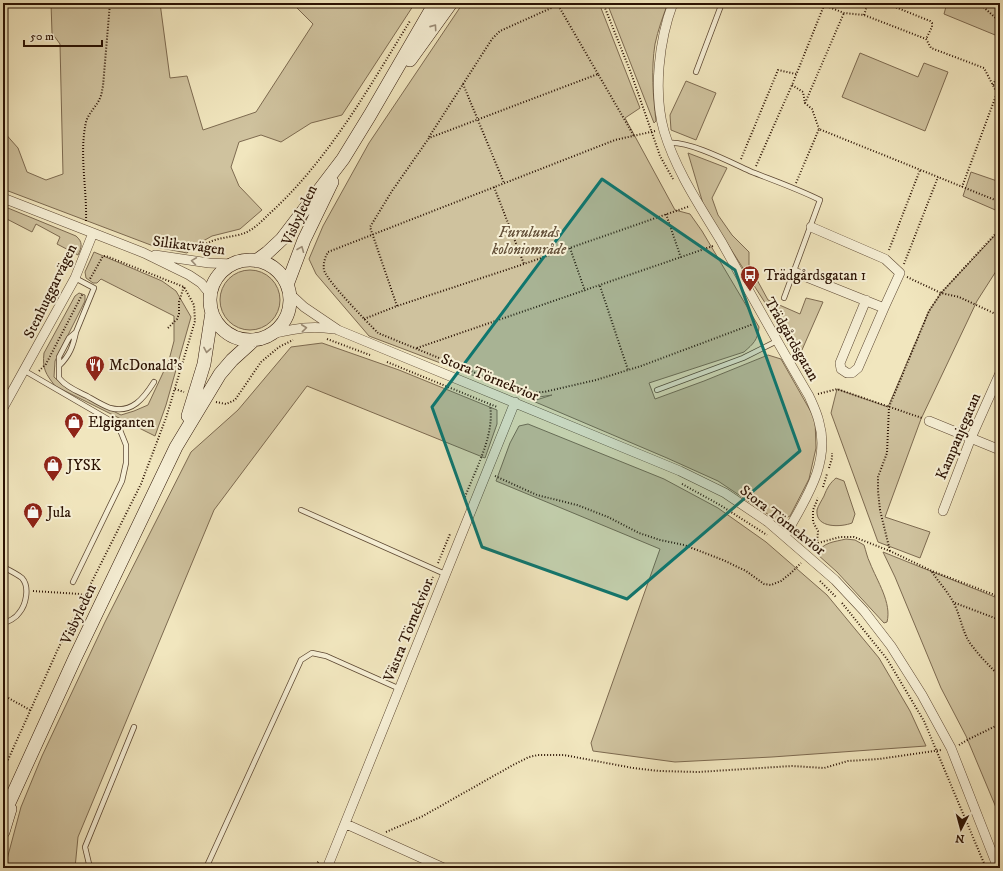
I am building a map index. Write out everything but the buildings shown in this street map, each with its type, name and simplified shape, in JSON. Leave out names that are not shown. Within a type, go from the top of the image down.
[{"type":"main road","name":"Visbyleden","points":[[289,290],[304,240],[343,159],[435,3]]},
{"type":"main road","name":"Visbyleden","points":[[370,115],[451,3]]},
{"type":"main road","name":"Visbyleden","points":[[256,260],[282,238],[343,159]]},
{"type":"main road","points":[[256,260],[267,264],[277,271],[289,290],[289,308],[286,317],[278,329],[271,334],[254,340],[242,339],[231,335],[217,322],[212,312],[211,295],[213,286],[218,277],[225,270],[233,264],[256,260]]},
{"type":"main road","name":"Visbyleden","points":[[3,816],[13,797],[78,651],[176,448],[191,409],[204,364],[212,312]]},
{"type":"main road","name":"Visbyleden","points":[[176,448],[220,374],[232,360],[254,340]]},
{"type":"main road","name":"Visbyleden","points":[[3,832],[13,797]]},
{"type":"street","name":"Trädgårdsgatan","points":[[673,3],[664,34],[659,68],[659,102],[668,143],[684,178],[809,396],[820,422],[822,445],[818,470],[810,491],[785,536]]},
{"type":"street","points":[[3,198],[89,232]]},
{"type":"street","points":[[811,227],[886,259],[900,273],[858,368],[852,373],[847,373],[841,369],[840,363],[866,300]]},
{"type":"street","name":"Stenhuggarvägen","points":[[3,408],[25,371],[75,278],[89,232],[144,253]]},
{"type":"street","name":"Silikatvägen","points":[[144,253],[194,261],[233,264]]},
{"type":"street","name":"Silikatvägen","points":[[144,253],[189,274],[201,283],[211,295]]},
{"type":"street","points":[[794,272],[884,308]]},
{"type":"street","points":[[289,290],[304,307],[338,330]]},
{"type":"street","points":[[271,334],[305,327],[338,330]]},
{"type":"street","name":"Stora Törnekvior","points":[[338,330],[680,470],[725,493],[768,522],[835,580],[864,611],[891,646],[922,695],[951,748],[998,868]]},
{"type":"street","name":"Kampanjegatan","points":[[943,511],[971,438],[1000,373]]},
{"type":"street","name":"Västra Törnekvior","points":[[327,868],[515,402]]},
{"type":"street","points":[[928,421],[1000,450]]},
{"type":"street","points":[[346,824],[444,868]]},
{"type":"lane","points":[[696,72],[722,3]]},
{"type":"lane","points":[[668,143],[681,143],[794,188],[820,200],[784,298]]},
{"type":"lane","points":[[59,366],[72,351],[76,332],[94,288],[75,278]]},
{"type":"lane","points":[[76,332],[69,338],[59,357],[58,378],[63,383],[109,407],[116,409],[126,408],[137,404],[145,396],[154,382]]},
{"type":"lane","points":[[657,390],[743,358],[777,341]]},
{"type":"lane","points":[[25,371],[118,424],[126,445],[126,463],[122,481],[73,582]]},
{"type":"lane","points":[[301,510],[445,574]]},
{"type":"lane","points":[[3,567],[22,578],[27,591],[19,614],[3,623]]},
{"type":"lane","points":[[206,868],[301,660],[312,652],[326,656],[400,689]]},
{"type":"lane","points":[[90,868],[85,847],[134,727]]},
{"type":"path","points":[[89,232],[83,153],[84,131],[87,119],[100,98],[104,86],[110,3]]},
{"type":"path","points":[[603,3],[631,74],[660,156],[675,183]]},
{"type":"path","points":[[864,15],[868,3]]},
{"type":"path","points":[[885,3],[932,23],[932,28],[926,39]]},
{"type":"path","points":[[979,3],[1000,22]]},
{"type":"path","points":[[754,172],[792,85],[824,4],[844,13],[864,15],[926,39],[931,48],[984,68],[997,93],[962,187]]},
{"type":"path","points":[[397,306],[370,227],[392,191],[429,138],[492,38],[500,31],[558,5],[634,136]]},
{"type":"path","points":[[805,103],[844,13]]},
{"type":"path","points":[[194,261],[200,248],[206,244],[237,236],[248,231],[280,205],[320,159],[352,115],[411,19]]},
{"type":"path","points":[[738,166],[778,70],[796,74]]},
{"type":"path","points":[[993,85],[1000,70]]},
{"type":"path","points":[[429,138],[598,74]]},
{"type":"path","points":[[463,84],[504,183]]},
{"type":"path","points":[[792,85],[803,92],[805,103],[812,109],[819,129],[794,188]]},
{"type":"path","points":[[819,129],[1000,202]]},
{"type":"path","points":[[664,130],[615,140],[328,252],[325,257],[324,270],[330,280],[378,333],[517,390],[529,393],[560,389],[628,370],[750,326],[764,319]]},
{"type":"path","points":[[886,259],[920,170]]},
{"type":"path","points":[[938,177],[900,273],[941,293],[959,297],[1000,316]]},
{"type":"path","points":[[494,187],[524,264]]},
{"type":"path","points":[[364,319],[397,306],[524,264],[688,206],[685,201]]},
{"type":"path","points":[[666,214],[681,258]]},
{"type":"path","points":[[890,551],[880,510],[878,491],[878,477],[887,453],[889,407],[929,311],[941,293],[1000,229]]},
{"type":"path","points":[[416,349],[722,243]]},
{"type":"path","points":[[570,248],[585,291]]},
{"type":"path","points":[[168,328],[177,319],[179,314],[179,302],[189,274]]},
{"type":"path","points":[[600,285],[628,370]]},
{"type":"path","points":[[3,771],[30,710],[141,484],[166,418],[195,317],[194,305],[184,286]]},
{"type":"path","points":[[324,338],[336,341],[373,356]]},
{"type":"path","points":[[215,402],[226,404],[235,400],[261,362],[279,346],[294,339]]},
{"type":"path","points":[[387,362],[490,405],[511,412]]},
{"type":"path","points":[[175,389],[184,392]]},
{"type":"path","points":[[809,396],[837,389],[928,421]]},
{"type":"path","points":[[464,501],[489,434],[492,414],[490,405]]},
{"type":"path","points":[[486,472],[537,495],[577,505],[608,517],[639,533],[660,540],[684,545],[723,560],[746,571],[764,584],[771,585],[781,582],[801,563]]},
{"type":"path","points":[[678,482],[720,505],[768,536]]},
{"type":"path","points":[[418,613],[452,528]]},
{"type":"path","points":[[818,543],[840,537],[854,537],[890,551],[932,571],[1000,597]]},
{"type":"path","points":[[932,571],[954,602],[964,634],[973,648],[1000,676]]},
{"type":"path","points":[[818,580],[841,602],[887,659],[924,721],[986,868]]},
{"type":"path","points":[[27,591],[80,594],[85,596]]},
{"type":"path","points":[[954,602],[1000,620]]},
{"type":"path","points":[[3,695],[30,710]]},
{"type":"path","points":[[957,747],[969,739],[1000,724]]},
{"type":"path","points":[[375,837],[422,816],[513,765],[538,755],[564,755],[633,768],[659,771],[698,772],[792,766],[824,768],[848,761],[936,752]]},
{"type":"path","points":[[315,868],[320,856]]},
{"type":"path","points":[[3,866],[7,868]]},
{"type":"highlighted area","points":[[602,179],[735,270],[800,451],[627,599],[482,547],[432,407]]},
{"type":"green space","points":[[51,3],[160,3],[170,78],[187,76],[203,130],[256,112],[313,24],[294,5],[295,3],[415,3],[342,115],[311,123],[281,142],[261,135],[239,142],[231,167],[239,186],[262,210],[240,229],[212,236],[196,245],[187,253],[156,247],[3,189],[3,131],[18,148],[27,172],[46,180],[63,174],[60,44],[52,33]]},
{"type":"green space","name":"Furulunds koloniområde","points":[[463,3],[599,3],[640,108],[625,118],[675,210],[690,214],[702,231],[759,327],[758,335],[750,347],[744,352],[649,383],[655,399],[768,355],[781,359],[815,419],[816,448],[809,479],[790,516],[782,520],[772,517],[718,481],[533,401],[552,395],[533,398],[369,336],[316,274],[309,259],[323,226],[369,143]]},
{"type":"green space","points":[[607,3],[668,3],[655,44],[653,82],[656,121],[654,123]]},
{"type":"green space","points":[[947,3],[1000,3],[1000,37],[944,14]]},
{"type":"green space","points":[[860,53],[918,77],[924,63],[948,72],[925,131],[842,97]]},
{"type":"green space","points":[[686,81],[716,93],[696,140],[671,130],[670,115]]},
{"type":"green space","points":[[688,153],[727,168],[712,198],[718,215],[732,235],[749,252],[749,265],[768,300],[800,314],[806,298],[823,302],[798,359],[781,333],[769,309],[704,207]]},
{"type":"green space","points":[[971,172],[1000,182],[1000,212],[963,196]]},
{"type":"green space","points":[[3,206],[76,236],[80,240],[81,245],[78,255],[57,244],[60,237],[36,224],[32,232],[3,217]]},
{"type":"green space","points":[[1000,230],[1000,265],[977,301],[921,419],[885,517],[930,532],[920,558],[878,542],[831,413],[837,389],[888,407],[929,311],[941,293]]},
{"type":"green space","points":[[94,252],[162,281],[176,291],[191,317],[166,405],[155,436],[55,386],[45,371],[44,353],[75,296],[79,293],[85,295],[85,301],[55,361],[54,377],[65,387],[121,415],[148,405],[169,360],[174,341],[174,316],[101,279],[97,283],[93,283],[86,278],[85,272]]},
{"type":"green space","points":[[244,270],[256,270],[267,275],[275,283],[280,294],[278,312],[267,325],[256,330],[244,330],[233,325],[225,317],[220,306],[220,294],[225,283],[233,275]]},
{"type":"green space","points":[[322,343],[399,370],[497,410],[497,424],[485,458],[307,386],[214,510],[78,837],[75,868],[12,868],[6,863],[21,807],[42,756],[105,622],[191,452],[238,410],[291,347]]},
{"type":"green space","points":[[528,424],[664,479],[718,508],[766,542],[827,595],[879,658],[910,711],[926,746],[675,762],[593,751],[591,743],[660,549],[496,481],[510,443],[519,426]]},
{"type":"green space","points":[[836,478],[844,481],[855,514],[852,523],[836,526],[825,524],[820,521],[817,510],[829,486]]},
{"type":"green space","points":[[846,539],[855,540],[864,545],[869,561],[886,600],[888,615],[887,622],[884,623],[837,572],[817,554],[822,547],[833,542]]},
{"type":"green space","points":[[883,552],[1000,599],[1000,817],[966,736],[941,688],[895,577]]},
{"type":"place","name":"Trädgårdsgatan 1","points":[[750,292]]},
{"type":"place","name":"McDonald's","points":[[95,382]]},
{"type":"place","name":"Elgiganten","points":[[74,439]]},
{"type":"place","name":"JYSK","points":[[53,482]]},
{"type":"place","name":"Jula","points":[[33,529]]}]
